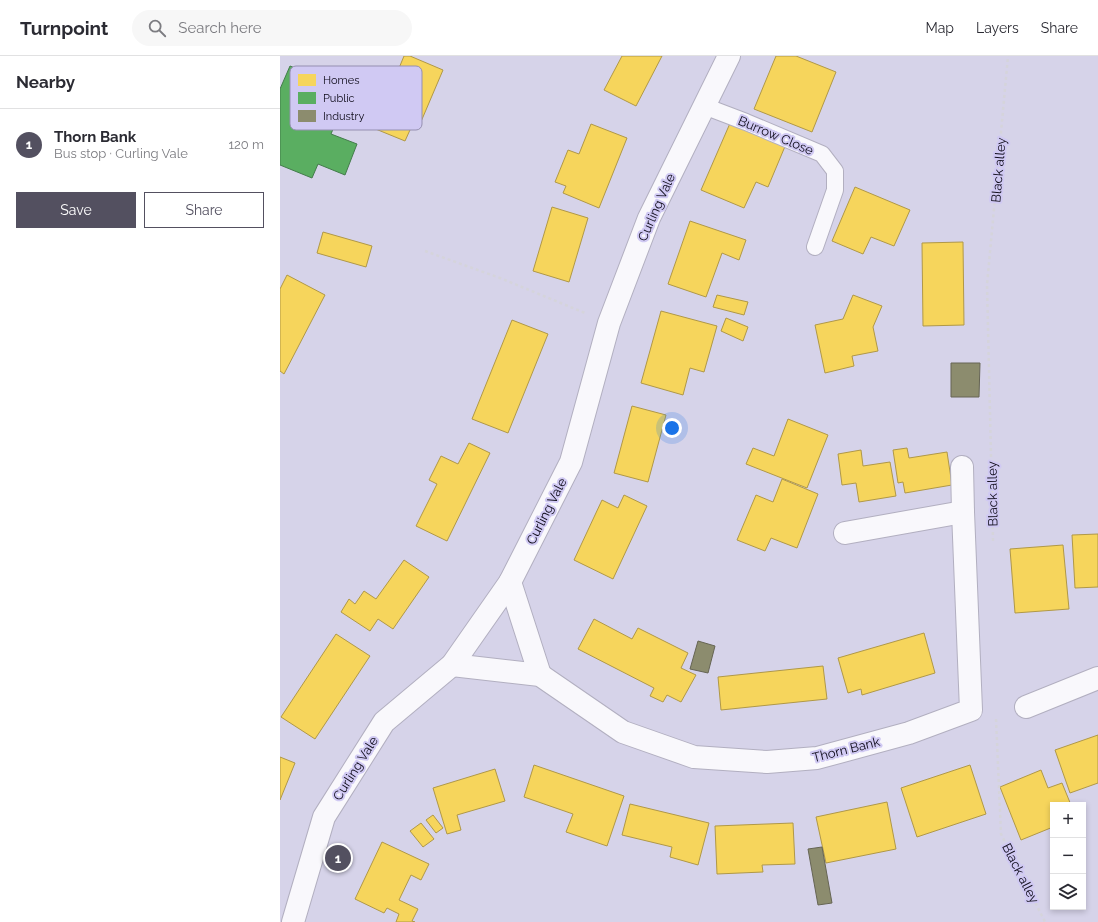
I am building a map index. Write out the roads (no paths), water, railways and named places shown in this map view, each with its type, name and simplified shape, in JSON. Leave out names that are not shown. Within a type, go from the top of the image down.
[{"type":"street","name":"Curling Vale","points":[[293,922],[324,818],[384,722],[452,665],[510,582],[571,462],[609,323],[649,218],[728,56]]},
{"type":"street","name":"Thorn Bank","points":[[452,665],[540,676],[624,732],[694,756],[702,757],[767,762],[817,758],[909,733],[971,710],[962,467]]},
{"type":"street","points":[[845,533],[963,512]]},
{"type":"street","points":[[510,582],[540,676]]},
{"type":"street","points":[[1026,707],[1098,678]]},
{"type":"lane","name":"Burrow Close","points":[[704,106],[822,154],[834,171],[835,190],[815,247]]},
{"type":"place","name":"Thorn Bank","points":[[338,858]]}]
